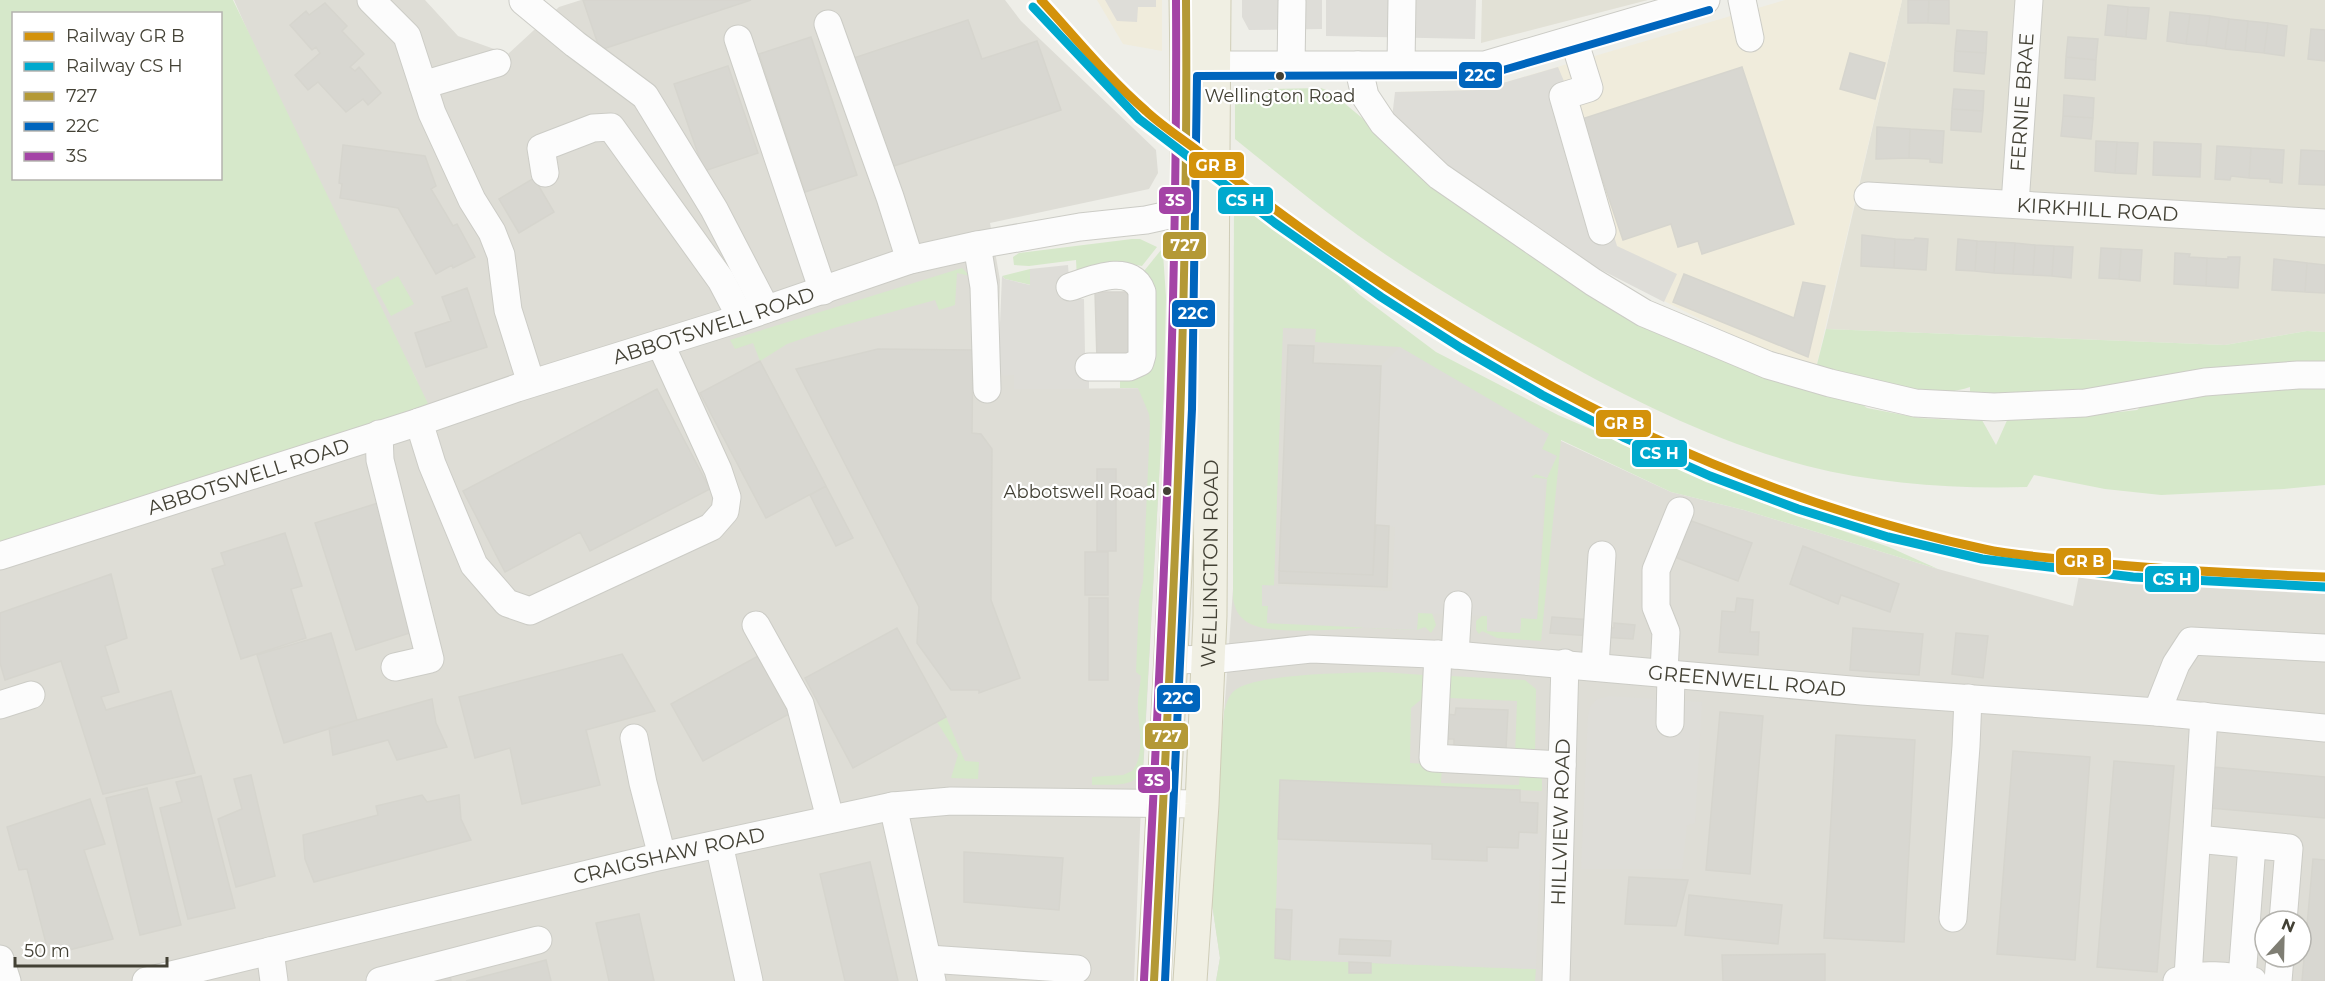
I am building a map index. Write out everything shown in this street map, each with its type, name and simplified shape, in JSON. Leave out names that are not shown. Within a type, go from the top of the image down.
[{"type":"main road","name":"WELLINGTON ROAD","points":[[1186,0],[1206,70]]},
{"type":"main road","name":"WELLINGTON ROAD","points":[[1154,981],[1181,449],[1201,200],[1206,70],[1214,0]]},
{"type":"main road","name":"WELLINGTON ROAD","points":[[1190,981],[1202,804],[1210,616],[1201,200]]},
{"type":"street","points":[[371,0],[407,36],[432,112],[467,189],[492,232],[501,255],[508,310],[531,383]]},
{"type":"street","points":[[523,0],[575,44],[645,96],[714,209],[754,313]]},
{"type":"street","points":[[1401,65],[1402,0]]},
{"type":"street","points":[[1206,70],[1291,66],[1485,65],[1706,0]]},
{"type":"street","points":[[1742,0],[1750,38]]},
{"type":"street","name":"FERNIE BRAE","points":[[2016,204],[2029,0]]},
{"type":"street","points":[[1291,66],[1292,3]]},
{"type":"street","points":[[828,24],[910,260]]},
{"type":"street","points":[[738,39],[823,291]]},
{"type":"street","points":[[1574,40],[1589,88],[1563,96],[1602,231]]},
{"type":"street","points":[[423,85],[497,63]]},
{"type":"street","points":[[1358,65],[1365,96],[1383,123],[1439,176],[1593,282],[1644,313],[1768,365],[1915,404],[1994,407],[2085,403],[2205,382],[2325,375]]},
{"type":"street","points":[[544,172],[541,148],[593,128],[611,127],[721,280],[754,313]]},
{"type":"street","name":"KIRKHILL ROAD","points":[[1868,196],[2325,223]]},
{"type":"street","name":"ABBOTSWELL ROAD","points":[[0,556],[419,422],[531,383],[823,291],[910,260],[977,244],[1080,227],[1146,220],[1201,200]]},
{"type":"street","points":[[977,244],[984,287],[987,389]]},
{"type":"street","points":[[1070,286],[1122,274],[1135,279],[1142,291],[1142,355],[1140,362],[1129,367],[1089,367]]},
{"type":"street","points":[[419,422],[432,464],[474,565],[507,603],[530,611],[711,527],[725,511],[727,497],[718,470],[660,342]]},
{"type":"street","points":[[379,434],[380,460],[430,660],[395,667]]},
{"type":"street","points":[[1670,723],[1666,632],[1656,607],[1656,570],[1680,511]]},
{"type":"street","points":[[1595,666],[1602,555]]},
{"type":"street","points":[[1458,604],[1446,654],[1433,758],[1562,765]]},
{"type":"street","points":[[756,625],[800,704],[830,818]]},
{"type":"street","points":[[2157,712],[2176,664],[2191,641],[2325,648]]},
{"type":"street","name":"GREENWELL ROAD","points":[[1170,660],[1207,660],[1311,649],[1446,654],[1862,691],[2157,712],[2325,728]]},
{"type":"street","name":"HILLVIEW ROAD","points":[[1556,981],[1565,663]]},
{"type":"street","points":[[0,705],[31,695]]},
{"type":"street","points":[[1953,918],[1968,698]]},
{"type":"street","points":[[2204,716],[2196,839],[2182,979],[2248,980],[2252,845]]},
{"type":"street","points":[[634,738],[662,856]]},
{"type":"street","name":"CRAIGSHAW ROAD","points":[[146,981],[662,856],[893,806],[951,801],[1202,804]]},
{"type":"street","points":[[893,806],[930,970],[1077,969]]},
{"type":"street","points":[[2196,839],[2289,848],[2284,909]]},
{"type":"street","points":[[720,844],[749,981]]},
{"type":"street","points":[[380,981],[538,940]]},
{"type":"street","points":[[270,951],[274,981]]},
{"type":"street","points":[[0,959],[7,981]]},
{"type":"shaded area","points":[[234,0],[425,0],[458,36],[508,54],[559,7],[581,0],[1005,0],[1021,21],[1156,150],[1158,173],[1149,189],[990,223],[1000,280],[998,370],[1014,375],[1014,389],[1164,388],[1134,981],[0,981],[0,570],[429,418],[416,379],[309,171]]},
{"type":"shaded area","points":[[1097,0],[1162,0],[1162,51],[1123,44]]},
{"type":"shaded area","points":[[1105,0],[1156,0],[1156,7],[1138,7],[1137,22],[1117,21]]},
{"type":"shaded area","points":[[1242,0],[1322,0],[1322,29],[1249,30],[1242,17]]},
{"type":"shaded area","points":[[1326,0],[1476,0],[1475,39],[1326,36]]},
{"type":"shaded area","points":[[1482,0],[1648,0],[1481,43]]},
{"type":"shaded area","points":[[1785,0],[1902,0],[1814,376],[1574,256],[1395,92],[1479,90]]},
{"type":"shaded area","points":[[1902,0],[2325,0],[2325,332],[2307,331],[2225,345],[1826,329]]},
{"type":"shaded area","points":[[1558,67],[1574,105],[1617,246],[1677,274],[1664,302],[1574,256],[1441,162],[1392,118],[1395,92],[1479,90]]},
{"type":"shaded area","points":[[1234,238],[1400,347],[1559,440],[1671,492],[1744,510],[1938,569],[2073,606],[2080,570],[2143,577],[2325,585],[2325,981],[1216,981],[1220,958],[1211,897],[1233,589]]},
{"type":"shaded area","points":[[1068,265],[1070,291],[1067,298],[1084,299],[1085,354],[1089,354],[1089,389],[1014,389],[1014,375],[1004,376],[998,370],[1002,276],[1005,279],[1030,285],[1030,269]]},
{"type":"shaded area","points":[[1400,347],[1549,434],[1542,449],[1557,456],[1547,478],[1536,474],[1530,477],[1547,479],[1537,619],[1521,618],[1520,633],[1487,631],[1487,616],[1418,613],[1417,630],[1267,623],[1268,606],[1262,606],[1262,585],[1392,591],[1395,527],[1376,525],[1381,366]]},
{"type":"shaded area","points":[[1609,696],[1702,702],[1695,823],[1687,825],[1682,869],[1581,869],[1588,715],[1590,707],[1596,700]]},
{"type":"shaded area","points":[[1519,832],[1541,833],[1536,969],[1290,960],[1292,910],[1276,909],[1278,839],[1432,844],[1432,859],[1486,861],[1487,847]]},
{"type":"green space","points":[[0,0],[233,0],[434,416],[0,556]]},
{"type":"green space","points":[[1321,88],[1331,92],[1530,251],[1851,396],[1867,408],[1919,418],[1956,420],[1971,412],[1978,413],[1996,445],[2009,416],[2036,410],[2058,419],[2137,410],[2155,395],[2325,383],[2325,485],[2161,495],[2105,489],[2034,475],[2027,487],[1916,484],[1834,472],[1774,457],[1742,446],[1647,405],[1587,374],[1445,293],[1342,224],[1235,139],[1235,100],[1256,99],[1269,89]]},
{"type":"green space","points":[[1234,188],[1280,222],[1360,295],[1436,352],[1558,415],[1760,502],[1889,547],[1938,569],[1744,510],[1671,492],[1561,440],[1541,641],[1497,638],[1482,631],[1479,634],[1476,630],[1476,621],[1482,616],[1487,616],[1487,631],[1520,633],[1521,618],[1537,619],[1547,479],[1530,478],[1536,474],[1547,478],[1556,456],[1542,449],[1400,347],[1315,342],[1316,329],[1283,328],[1274,586],[1262,586],[1268,606],[1267,623],[1363,626],[1362,628],[1302,631],[1270,629],[1247,622],[1237,612],[1233,599]]},
{"type":"green space","points":[[1140,239],[1157,247],[1142,266],[1131,264],[1077,278],[1076,260],[1029,266],[1014,265],[1013,257],[1019,253]]},
{"type":"green space","points":[[1161,250],[1166,297],[1164,388],[1143,767],[1136,779],[1130,782],[1115,785],[1092,785],[1092,777],[1123,775],[1132,771],[1139,758],[1138,697],[1141,676],[1136,672],[1139,600],[1143,582],[1150,424],[1149,414],[1138,388],[1120,388],[1120,374],[1147,276],[1144,271]]},
{"type":"green space","points":[[962,268],[970,276],[957,273],[955,305],[939,310],[935,300],[834,328],[787,344],[760,361],[753,343],[735,349],[730,340]]},
{"type":"green space","points":[[1030,269],[1031,285],[1005,279],[1002,276]]},
{"type":"green space","points":[[398,276],[414,304],[391,316],[376,288]]},
{"type":"green space","points":[[1826,329],[2225,345],[2307,331],[2325,332],[2325,365],[2105,389],[1970,395],[1970,387],[1951,392],[1912,393],[1872,388],[1814,376]]},
{"type":"green space","points":[[1418,613],[1432,613],[1436,625],[1431,633],[1425,627],[1417,630],[1368,628],[1417,628]]},
{"type":"green space","points":[[1382,672],[1424,675],[1424,697],[1411,708],[1410,763],[1442,765],[1441,783],[1519,785],[1520,772],[1542,773],[1542,791],[1280,780],[1275,958],[1349,962],[1349,973],[1371,973],[1371,963],[1536,969],[1535,981],[1216,981],[1220,958],[1211,897],[1224,712],[1229,698],[1234,691],[1245,685],[1282,677]]},
{"type":"green space","points":[[1450,676],[1525,680],[1536,689],[1535,756],[1515,755],[1517,701],[1449,698]]},
{"type":"green space","points":[[946,717],[965,761],[979,762],[978,779],[951,778],[958,755],[937,722]]},
{"type":"building","points":[[583,0],[751,0],[600,50]]},
{"type":"building","points":[[1908,0],[1929,0],[1928,23],[1908,23]]},
{"type":"building","points":[[1929,0],[1949,0],[1949,24],[1928,23]]},
{"type":"building","points":[[325,3],[347,26],[342,31],[364,54],[350,67],[355,71],[359,67],[381,93],[368,105],[363,99],[346,112],[318,82],[308,90],[295,75],[320,53],[316,47],[312,50],[290,25],[306,11],[309,15]]},
{"type":"building","points":[[2108,5],[2128,7],[2126,37],[2105,35]]},
{"type":"building","points":[[2128,7],[2149,8],[2146,39],[2126,37]]},
{"type":"building","points":[[2170,12],[2190,14],[2186,44],[2167,41]]},
{"type":"building","points":[[2190,14],[2210,16],[2206,46],[2186,44]]},
{"type":"building","points":[[2210,16],[2229,19],[2225,49],[2206,46]]},
{"type":"building","points":[[2229,19],[2248,21],[2245,51],[2225,49]]},
{"type":"building","points":[[968,20],[982,59],[1037,41],[1061,110],[888,168],[851,59]]},
{"type":"building","points":[[2248,21],[2268,23],[2264,53],[2245,51]]},
{"type":"building","points":[[2268,23],[2287,26],[2284,56],[2264,53]]},
{"type":"building","points":[[2311,29],[2325,30],[2325,61],[2308,59]]},
{"type":"building","points":[[1957,30],[1987,32],[1986,53],[1955,51]]},
{"type":"building","points":[[811,37],[857,175],[805,192],[759,54]]},
{"type":"building","points":[[2068,37],[2098,39],[2096,60],[2066,57]]},
{"type":"building","points":[[1955,51],[1986,53],[1984,74],[1954,71]]},
{"type":"building","points":[[1850,53],[1885,63],[1875,99],[1840,89]]},
{"type":"building","points":[[2066,57],[2096,60],[2095,80],[2065,78]]},
{"type":"building","points":[[728,66],[758,153],[704,171],[674,84]]},
{"type":"building","points":[[1742,67],[1794,224],[1702,254],[1698,241],[1678,247],[1671,224],[1623,240],[1582,119]]},
{"type":"building","points":[[1954,89],[1984,91],[1983,111],[1952,109]]},
{"type":"building","points":[[2064,95],[2094,98],[2093,118],[2063,116]]},
{"type":"building","points":[[1952,109],[1983,111],[1981,132],[1951,130]]},
{"type":"building","points":[[2063,116],[2093,118],[2091,139],[2061,136]]},
{"type":"building","points":[[1877,127],[1910,129],[1909,158],[1876,159]]},
{"type":"building","points":[[1910,129],[1944,131],[1942,163],[1930,162],[1930,159],[1909,158]]},
{"type":"building","points":[[2096,141],[2117,142],[2115,173],[2095,171]]},
{"type":"building","points":[[2117,142],[2138,143],[2136,174],[2115,173]]},
{"type":"building","points":[[2154,142],[2201,144],[2200,177],[2153,175]]},
{"type":"building","points":[[343,145],[425,156],[436,186],[431,189],[453,226],[457,224],[475,257],[453,268],[452,265],[436,274],[398,208],[340,198],[342,184],[339,183]]},
{"type":"building","points":[[2217,146],[2251,148],[2249,178],[2231,176],[2230,180],[2215,179]]},
{"type":"building","points":[[2251,148],[2284,150],[2282,183],[2270,182],[2270,179],[2249,178]]},
{"type":"building","points":[[2301,150],[2325,151],[2325,185],[2299,184]]},
{"type":"building","points":[[534,178],[554,212],[519,233],[499,199]]},
{"type":"building","points":[[1862,235],[1895,239],[1894,268],[1861,266]]},
{"type":"building","points":[[1915,238],[1928,239],[1926,270],[1894,268],[1895,239],[1914,240]]},
{"type":"building","points":[[1958,239],[1977,241],[1975,271],[1956,270]]},
{"type":"building","points":[[1977,241],[1996,242],[1994,273],[1975,271]]},
{"type":"building","points":[[1996,242],[2015,243],[2013,274],[1994,273]]},
{"type":"building","points":[[2015,243],[2035,245],[2033,275],[2013,274]]},
{"type":"building","points":[[2035,245],[2054,246],[2052,276],[2033,275]]},
{"type":"building","points":[[2054,246],[2073,247],[2071,278],[2052,276]]},
{"type":"building","points":[[2101,248],[2121,249],[2119,279],[2099,278]]},
{"type":"building","points":[[2121,249],[2142,250],[2140,281],[2119,279]]},
{"type":"building","points":[[2175,253],[2207,258],[2206,286],[2174,284]]},
{"type":"building","points":[[2228,257],[2240,257],[2238,288],[2206,286],[2207,258],[2228,259]]},
{"type":"building","points":[[2274,259],[2307,263],[2305,292],[2272,290]]},
{"type":"building","points":[[2307,263],[2325,265],[2325,293],[2305,292]]},
{"type":"building","points":[[1684,274],[1794,318],[1803,282],[1825,286],[1808,357],[1673,302]]},
{"type":"building","points":[[467,288],[487,347],[426,367],[415,333],[451,321],[442,297]]},
{"type":"building","points":[[1095,292],[1135,292],[1135,360],[1097,360]]},
{"type":"building","points":[[1288,345],[1314,346],[1313,363],[1381,366],[1373,575],[1279,571]]},
{"type":"building","points":[[878,349],[973,350],[972,433],[981,434],[992,449],[991,600],[1020,678],[979,693],[979,690],[951,690],[917,643],[919,607],[796,369]]},
{"type":"building","points":[[760,361],[826,486],[766,518],[700,393]]},
{"type":"building","points":[[657,389],[710,489],[590,551],[580,532],[505,572],[463,491]]},
{"type":"building","points":[[1097,469],[1116,469],[1116,551],[1097,551]]},
{"type":"building","points":[[826,486],[853,538],[836,546],[810,495]]},
{"type":"building","points":[[378,503],[419,630],[356,650],[315,523]]},
{"type":"building","points":[[1686,519],[1752,543],[1738,581],[1672,556]]},
{"type":"building","points":[[1376,525],[1389,526],[1387,587],[1279,583],[1279,571],[1373,575]]},
{"type":"building","points":[[285,533],[302,586],[291,589],[306,638],[241,659],[212,569],[225,565],[221,553]]},
{"type":"building","points":[[1803,546],[1899,584],[1890,612],[1841,595],[1838,604],[1790,584]]},
{"type":"building","points":[[1085,552],[1108,552],[1108,595],[1085,595]]},
{"type":"building","points":[[111,574],[127,638],[105,646],[119,692],[101,697],[106,710],[171,691],[195,773],[103,794],[61,661],[5,680],[0,663],[0,613]]},
{"type":"building","points":[[1089,598],[1108,598],[1108,680],[1089,680]]},
{"type":"building","points":[[1737,598],[1753,600],[1750,632],[1759,632],[1758,655],[1719,652],[1722,611],[1735,612]]},
{"type":"building","points":[[1552,617],[1593,620],[1591,636],[1550,633]]},
{"type":"building","points":[[1614,623],[1635,625],[1633,639],[1602,637],[1603,627],[1614,628]]},
{"type":"building","points":[[897,628],[946,717],[853,768],[805,678]]},
{"type":"building","points":[[1853,628],[1923,634],[1919,675],[1850,670]]},
{"type":"building","points":[[331,633],[357,720],[284,743],[257,655]]},
{"type":"building","points":[[1956,633],[1988,636],[1983,678],[1952,674]]},
{"type":"building","points":[[622,654],[655,711],[586,730],[600,785],[522,804],[510,748],[475,758],[459,697]]},
{"type":"building","points":[[758,656],[789,714],[703,761],[671,704]]},
{"type":"building","points":[[432,699],[436,723],[447,747],[397,760],[388,740],[333,755],[329,728]]},
{"type":"building","points":[[1456,708],[1508,710],[1506,748],[1454,746],[1454,739],[1446,739],[1447,714],[1455,715]]},
{"type":"building","points":[[1720,712],[1763,716],[1750,874],[1706,870]]},
{"type":"building","points":[[1836,735],[1915,740],[1904,942],[1824,938]]},
{"type":"building","points":[[2013,751],[2090,757],[2075,960],[1997,954]]},
{"type":"building","points":[[2114,761],[2174,766],[2157,972],[2097,967]]},
{"type":"building","points":[[2213,767],[2325,777],[2325,818],[2210,808]]},
{"type":"building","points":[[251,775],[275,876],[236,887],[218,819],[242,809],[234,779]]},
{"type":"building","points":[[201,776],[235,908],[188,919],[160,808],[182,802],[176,782]]},
{"type":"building","points":[[1280,780],[1520,790],[1520,802],[1538,803],[1537,833],[1519,832],[1518,848],[1487,847],[1487,861],[1432,859],[1432,844],[1278,839]]},
{"type":"building","points":[[147,788],[181,925],[140,935],[106,798]]},
{"type":"building","points":[[422,795],[427,802],[459,795],[461,819],[471,840],[314,882],[305,859],[303,835],[378,815],[376,806]]},
{"type":"building","points":[[90,799],[105,844],[84,850],[113,939],[49,955],[27,869],[19,870],[7,827]]},
{"type":"building","points":[[964,852],[1063,858],[1059,910],[964,902]]},
{"type":"building","points":[[2313,859],[2325,860],[2325,981],[2302,981],[2303,969],[2313,969],[2313,909],[2308,909]]},
{"type":"building","points":[[870,862],[898,981],[845,981],[820,874]]},
{"type":"building","points":[[1629,877],[1688,880],[1676,926],[1625,924]]},
{"type":"building","points":[[1689,895],[1782,905],[1778,944],[1685,935]]},
{"type":"building","points":[[1276,909],[1292,910],[1290,960],[1275,958]]},
{"type":"building","points":[[639,914],[654,981],[609,981],[596,923]]},
{"type":"building","points":[[1340,939],[1391,941],[1390,956],[1339,954]]},
{"type":"building","points":[[1825,954],[1825,981],[1723,981],[1722,955]]},
{"type":"building","points":[[546,960],[551,981],[466,981]]},
{"type":"building","points":[[1349,962],[1371,963],[1371,973],[1349,973]]},
{"type":"building","points":[[450,974],[451,981],[425,981]]},
{"type":"transit line","points":[[1041,0],[1105,71],[1152,116],[1299,227],[1410,302],[1487,350],[1643,433],[1724,469],[1808,500],[1894,527],[1984,549],[2019,555],[2140,567],[2325,577]]},
{"type":"transit line","name":"3S","points":[[1144,980],[1162,613],[1171,368],[1176,0]]},
{"type":"transit line","name":"727","points":[[1154,981],[1178,491],[1185,246],[1186,0]]},
{"type":"transit line","points":[[1033,7],[1139,119],[1275,223],[1381,297],[1461,348],[1542,395],[1625,438],[1710,476],[1798,509],[1888,537],[1982,559],[2133,577],[2325,587]]},
{"type":"transit line","name":"22C","points":[[1165,981],[1192,409],[1197,76],[1486,75],[1709,10]]},
{"type":"place","name":"Wellington Road","points":[[1280,76]]},
{"type":"place","name":"Abbotswell Road","points":[[1167,491]]}]
